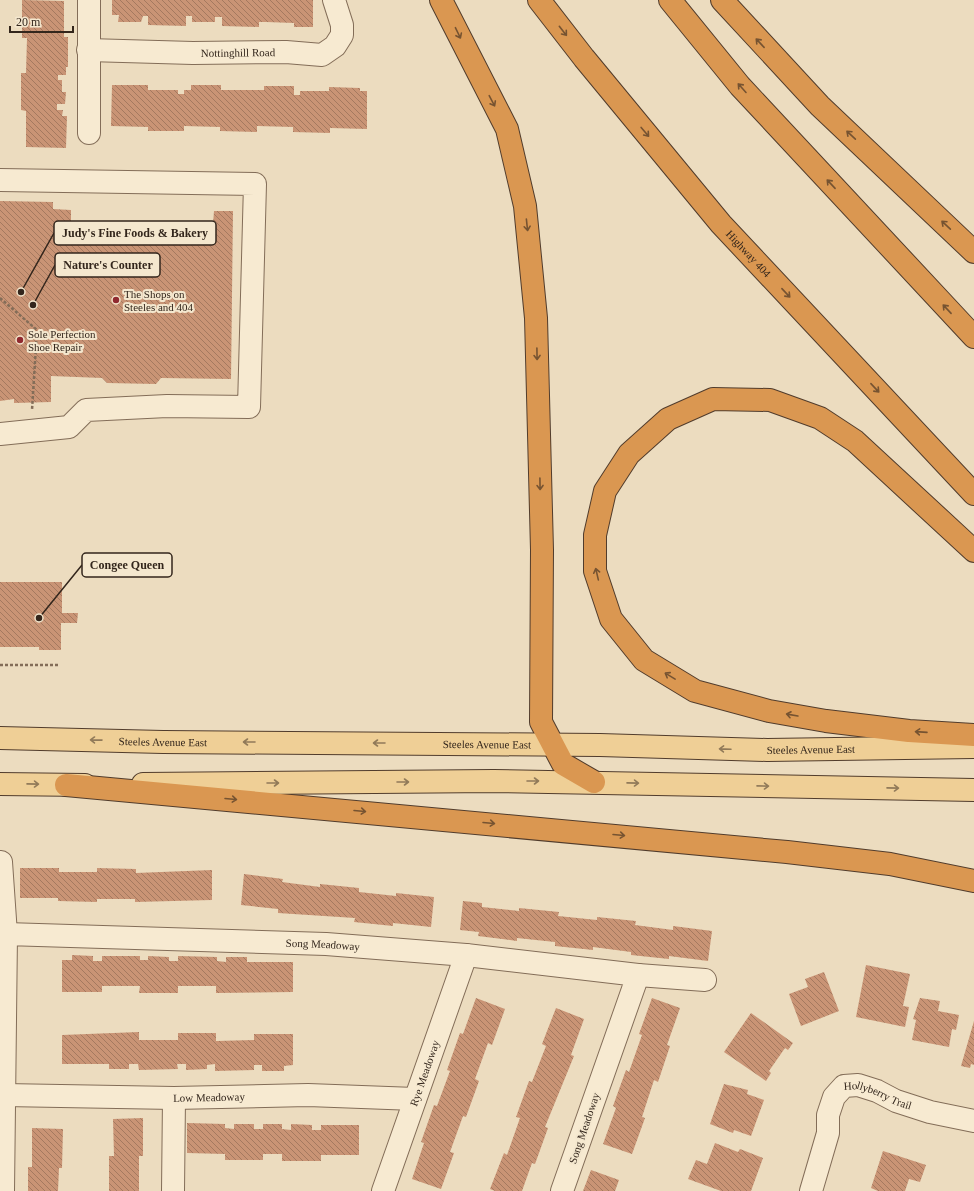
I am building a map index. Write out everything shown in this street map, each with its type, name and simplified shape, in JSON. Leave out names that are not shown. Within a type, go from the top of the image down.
[{"type":"highway","points":[[441,0],[507,129],[525,206],[536,318],[542,550],[541,722],[551,745],[563,764],[594,782]]},
{"type":"highway","name":"Highway 404","points":[[539,0],[584,58],[721,224],[974,494]]},
{"type":"highway","points":[[670,0],[740,86],[974,337]]},
{"type":"highway","points":[[722,0],[820,106],[974,252]]},
{"type":"highway","points":[[974,551],[854,441],[820,418],[770,400],[713,399],[668,419],[629,454],[605,491],[595,535],[595,571],[610,619],[644,660],[695,691],[769,711],[826,721],[910,731],[974,735]]},
{"type":"highway","points":[[66,785],[787,852],[890,864],[974,881]]},
{"type":"main road","name":"Steeles Avenue East","points":[[0,738],[163,742],[551,745],[766,750],[974,747]]},
{"type":"main road","points":[[0,784],[66,785],[594,782],[974,790]]},
{"type":"street","points":[[89,0],[89,133]]},
{"type":"street","name":"Nottinghill Road","points":[[88,50],[193,53],[286,52],[322,55],[335,46],[342,35],[342,25],[334,0]]},
{"type":"street","points":[[0,180],[255,184],[249,407],[167,406],[86,410],[69,427],[0,434]]},
{"type":"street","points":[[1,862],[6,934],[2,1017],[4,1191]]},
{"type":"street","name":"Song Meadoway","points":[[6,934],[326,944],[466,955],[638,975],[705,980]]},
{"type":"street","name":"Rye Meadoway","points":[[382,1191],[466,955]]},
{"type":"street","name":"Song Meadoway","points":[[562,1191],[638,975]]},
{"type":"street","name":"Hollyberry Trail","points":[[811,1191],[828,1133],[828,1115],[834,1097],[844,1086],[858,1085],[877,1091],[896,1101],[930,1112],[974,1121]]},
{"type":"street","name":"Low Meadoway","points":[[4,1095],[174,1098],[308,1095],[415,1099]]},
{"type":"street","points":[[173,1191],[174,1098]]},
{"type":"path","points":[[0,298],[37,330],[31,431]]},
{"type":"path","points":[[0,665],[60,665]]},
{"type":"building","points":[[22,0],[64,1],[64,37],[68,37],[68,67],[66,67],[66,75],[58,75],[58,80],[62,80],[62,92],[66,92],[65,104],[57,104],[57,110],[63,110],[62,116],[67,116],[66,148],[26,147],[26,111],[21,110],[21,73],[26,73],[27,38],[22,38]]},
{"type":"building","points":[[112,0],[313,0],[313,27],[294,27],[294,23],[266,22],[259,22],[259,27],[222,26],[222,17],[215,17],[215,22],[192,22],[192,16],[186,16],[186,26],[148,25],[148,16],[143,16],[141,22],[118,22],[119,15],[112,15]]},
{"type":"building","points":[[112,85],[148,85],[148,90],[178,90],[178,94],[184,94],[184,90],[191,90],[191,85],[221,85],[221,90],[264,90],[264,86],[294,86],[294,95],[300,95],[300,91],[329,91],[329,87],[360,88],[360,91],[367,91],[367,129],[330,128],[330,133],[293,132],[293,127],[257,126],[257,132],[220,131],[220,127],[184,126],[184,131],[148,131],[148,127],[111,126]]},
{"type":"building","name":"The Shops on Steeles and 404","points":[[0,201],[53,202],[53,209],[71,210],[71,223],[213,224],[214,211],[233,211],[231,379],[161,378],[156,384],[107,383],[102,378],[51,376],[51,402],[14,403],[14,399],[0,401]]},
{"type":"building","points":[[0,582],[62,582],[62,613],[78,613],[77,623],[61,623],[61,650],[39,650],[39,647],[0,647]]},
{"type":"building","points":[[20,868],[59,868],[59,872],[97,872],[97,868],[136,869],[136,873],[212,870],[212,900],[135,902],[135,899],[97,899],[97,902],[58,901],[58,898],[20,898]]},
{"type":"building","points":[[244,874],[283,879],[282,882],[320,887],[320,884],[359,888],[359,892],[396,896],[396,893],[434,897],[431,927],[393,923],[393,926],[354,922],[355,918],[278,913],[278,909],[241,905]]},
{"type":"building","points":[[463,901],[482,903],[482,907],[519,911],[519,908],[559,912],[558,916],[597,920],[597,917],[636,921],[635,925],[673,930],[673,926],[712,931],[708,961],[669,956],[669,959],[631,955],[631,952],[593,947],[593,950],[555,946],[555,942],[517,938],[517,941],[478,936],[479,932],[460,930]]},
{"type":"building","points":[[72,955],[93,956],[93,961],[102,961],[102,956],[140,956],[140,960],[148,960],[148,956],[169,957],[169,961],[178,961],[178,956],[217,957],[217,961],[226,962],[226,957],[247,957],[247,962],[293,962],[293,992],[216,993],[216,986],[178,986],[178,993],[139,993],[140,986],[102,986],[102,992],[62,992],[62,960],[72,960]]},
{"type":"building","points":[[866,965],[910,974],[903,1006],[909,1007],[905,1027],[856,1017]]},
{"type":"building","points":[[824,972],[839,1011],[801,1026],[789,994],[808,987],[805,979]]},
{"type":"building","points":[[476,998],[505,1009],[492,1045],[488,1043],[475,1079],[479,1081],[466,1117],[463,1116],[450,1152],[454,1153],[441,1189],[412,1179],[424,1143],[421,1142],[434,1105],[437,1106],[450,1071],[447,1070],[460,1033],[463,1034]]},
{"type":"building","points":[[652,998],[680,1008],[667,1045],[670,1046],[658,1082],[654,1080],[642,1117],[645,1118],[632,1154],[603,1144],[616,1108],[613,1106],[626,1070],[629,1072],[642,1035],[639,1034]]},
{"type":"building","points":[[920,998],[940,1001],[938,1011],[959,1015],[956,1030],[952,1029],[949,1047],[912,1040],[916,1020],[913,1019]]},
{"type":"building","points":[[556,1008],[584,1019],[571,1055],[574,1056],[545,1127],[548,1128],[535,1164],[532,1163],[522,1191],[495,1191],[490,1189],[504,1153],[507,1155],[520,1118],[516,1117],[529,1081],[532,1082],[546,1046],[542,1044]]},
{"type":"building","points":[[751,1013],[793,1043],[788,1050],[785,1048],[769,1071],[771,1073],[766,1081],[724,1052]]},
{"type":"building","points":[[974,1021],[974,1065],[971,1064],[970,1068],[961,1066]]},
{"type":"building","points":[[139,1032],[139,1040],[178,1040],[178,1033],[216,1033],[216,1041],[254,1040],[254,1034],[293,1034],[293,1065],[284,1066],[284,1071],[262,1071],[262,1065],[254,1065],[254,1070],[215,1071],[215,1064],[207,1065],[207,1069],[186,1070],[186,1064],[177,1064],[178,1069],[139,1070],[138,1064],[129,1064],[129,1069],[109,1069],[109,1064],[62,1064],[62,1035]]},
{"type":"building","points":[[724,1084],[748,1090],[747,1094],[764,1100],[751,1136],[734,1130],[733,1133],[710,1124]]},
{"type":"building","points":[[143,1118],[143,1156],[139,1156],[139,1191],[109,1191],[109,1156],[114,1156],[113,1119]]},
{"type":"building","points":[[187,1123],[225,1124],[225,1128],[234,1129],[234,1124],[254,1124],[254,1129],[263,1129],[263,1124],[282,1124],[282,1129],[291,1130],[291,1124],[312,1125],[312,1130],[321,1130],[321,1125],[359,1125],[359,1155],[321,1155],[321,1161],[282,1161],[282,1154],[263,1154],[263,1160],[225,1160],[225,1154],[187,1153]]},
{"type":"building","points":[[32,1128],[63,1129],[62,1168],[59,1168],[58,1191],[28,1191],[28,1167],[32,1167]]},
{"type":"building","points":[[715,1143],[738,1152],[740,1149],[763,1158],[751,1191],[721,1191],[688,1179],[696,1160],[707,1164]]},
{"type":"building","points":[[883,1151],[926,1165],[920,1182],[909,1179],[905,1191],[878,1191],[871,1188]]},
{"type":"building","points":[[591,1170],[619,1180],[615,1191],[583,1191]]},
{"type":"place","name":"Judy's Fine Foods & Bakery","points":[[21,292]]},
{"type":"place","name":"The Shops on Steeles and 404","points":[[116,300]]},
{"type":"place","name":"Nature's Counter","points":[[33,305]]},
{"type":"place","name":"Sole Perfection Shoe Repair","points":[[20,340]]},
{"type":"place","name":"Congee Queen","points":[[39,618]]}]
